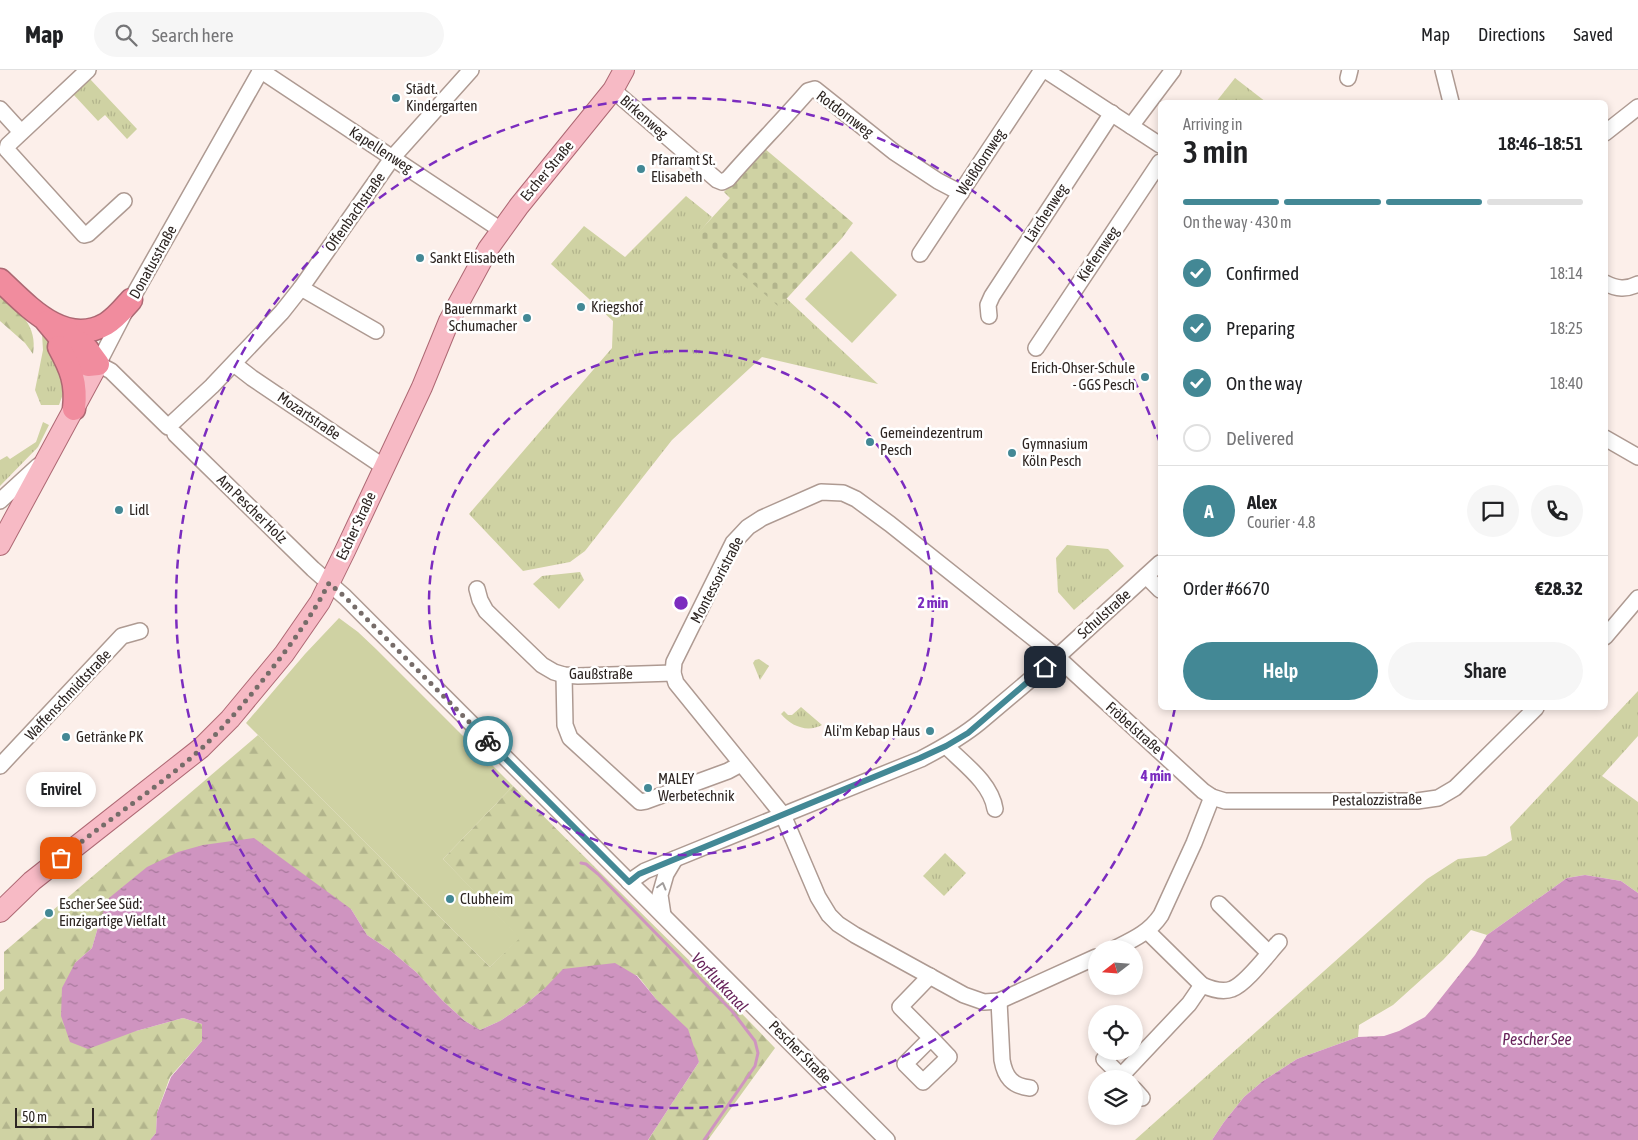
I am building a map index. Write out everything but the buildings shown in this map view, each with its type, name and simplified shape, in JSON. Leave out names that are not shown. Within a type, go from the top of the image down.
[{"type":"highway","points":[[0,280],[43,318],[79,360],[88,365],[98,364]]},
{"type":"highway","points":[[63,329],[77,331],[96,329],[109,322],[131,300]]},
{"type":"highway","points":[[43,318],[63,329],[87,349],[98,364]]},
{"type":"highway","points":[[43,318],[72,374],[75,388],[74,409]]},
{"type":"main road","name":"Escher Straße","points":[[1,911],[32,881],[201,748],[230,719],[284,654],[320,602],[430,369],[450,320],[488,249],[501,230],[613,90],[624,70]]},
{"type":"main road","name":"Donatusstraße","points":[[1,541],[98,364]]},
{"type":"street","points":[[88,70],[8,145],[7,152],[84,235],[88,234],[124,201]]},
{"type":"street","name":"Kapellenweg","points":[[261,70],[501,230]]},
{"type":"street","name":"Donatusstraße","points":[[98,364],[131,300],[261,70]]},
{"type":"street","name":"Offenbachstraße","points":[[171,431],[282,312],[393,157],[471,70]]},
{"type":"street","points":[[1043,70],[1158,144]]},
{"type":"street","name":"Weißdornweg","points":[[920,254],[1043,70]]},
{"type":"street","points":[[1131,126],[1172,70]]},
{"type":"street","points":[[1443,70],[1450,100]]},
{"type":"street","name":"Rotdornweg","points":[[722,182],[728,180],[758,144],[770,134],[808,91],[815,89],[902,157],[938,181],[961,193]]},
{"type":"street","name":"Birkenweg","points":[[613,90],[717,180],[722,182]]},
{"type":"street","points":[[1608,131],[1638,107]]},
{"type":"street","points":[[0,109],[21,132]]},
{"type":"street","name":"Lärchenweg","points":[[989,316],[988,305],[992,296],[1112,113]]},
{"type":"street","name":"Kiefernweg","points":[[1036,348],[1158,165]]},
{"type":"street","points":[[1608,285],[1614,288],[1625,289],[1638,284]]},
{"type":"street","points":[[301,288],[376,331]]},
{"type":"street","name":"Am Pescher Holz","points":[[98,364],[116,376],[329,583]]},
{"type":"street","name":"Mozartstraße","points":[[234,364],[384,468]]},
{"type":"street","points":[[1608,440],[1638,457]]},
{"type":"street","name":"Donatusstraße","points":[[0,501],[48,456]]},
{"type":"street","name":"Montessoristraße","points":[[673,673],[674,662],[733,543],[740,534],[762,518],[821,492],[843,493],[868,507],[1056,657]]},
{"type":"street","name":"Schulstraße","points":[[629,882],[639,874],[920,758],[968,733],[1158,565]]},
{"type":"street","points":[[1146,576],[1158,588]]},
{"type":"street","name":"Pescher Straße","points":[[329,583],[888,1140]]},
{"type":"street","name":"Gaußstraße","points":[[477,589],[486,611],[542,665],[554,672],[578,676],[673,673]]},
{"type":"street","points":[[1608,633],[1638,598]]},
{"type":"street","name":"Waffenschmidtstraße","points":[[0,766],[122,636],[140,630]]},
{"type":"street","name":"Fröbelstraße","points":[[1056,657],[1212,798]]},
{"type":"street","points":[[673,673],[676,682],[783,815],[818,897],[829,915],[838,924],[964,995],[984,1002],[999,1001],[1088,961]]},
{"type":"street","points":[[564,675],[565,725],[570,738],[640,802],[728,771],[741,764]]},
{"type":"street","name":"Pestalozzistraße","points":[[1212,798],[1225,801],[1417,801],[1438,798],[1455,788],[1534,710]]},
{"type":"street","points":[[946,746],[986,786],[995,809]]},
{"type":"street","points":[[1132,940],[1147,931],[1161,916],[1212,798]]},
{"type":"street","points":[[663,915],[660,895],[666,874],[675,859]]},
{"type":"street","points":[[1147,931],[1202,985],[1211,990],[1232,989],[1242,983],[1274,947],[1219,904]]},
{"type":"street","points":[[930,976],[900,1007],[931,1038]]},
{"type":"street","points":[[1128,1070],[1189,1004],[1202,985]]},
{"type":"street","points":[[999,1001],[1004,1069],[1010,1080],[1020,1087],[1030,1088]]},
{"type":"street","points":[[1105,1060],[1115,1070]]},
{"type":"green space","points":[[1235,78],[1263,100],[1218,100]]},
{"type":"green space","points":[[90,79],[137,129],[127,139],[105,115],[98,121],[73,94]]},
{"type":"green space","points":[[764,148],[853,223],[842,238],[779,307],[697,234],[730,198],[724,192]]},
{"type":"green space","points":[[686,196],[712,217],[698,234],[779,306],[786,298],[878,384],[762,357],[672,440],[585,551],[570,562],[523,571],[469,514],[612,348],[613,321],[551,264],[584,226],[625,257]]},
{"type":"green space","points":[[851,251],[897,295],[852,343],[805,299]]},
{"type":"green space","points":[[0,293],[20,313],[30,327],[34,344],[33,354],[25,343],[0,321]]},
{"type":"green space","points":[[42,334],[53,346],[63,381],[63,394],[59,405],[41,405],[35,390],[43,350]]},
{"type":"green space","points":[[43,422],[49,425],[38,447],[0,486],[0,460],[7,456],[10,459],[36,442]]},
{"type":"green space","points":[[1067,545],[1108,549],[1124,566],[1074,610],[1058,592],[1056,558]]},
{"type":"green space","points":[[580,572],[584,580],[559,609],[533,584],[542,576]]},
{"type":"green space","points":[[339,618],[376,649],[513,786],[443,859],[520,938],[490,967],[246,723],[305,654]]},
{"type":"green space","points":[[759,659],[769,666],[760,680],[753,663]]},
{"type":"green space","points":[[1638,691],[1638,736],[1602,776],[1638,802],[1638,893],[1621,881],[1585,875],[1567,878],[1487,935],[1471,930],[1443,960],[1393,1005],[1359,1025],[1358,1037],[1297,1059],[1263,1081],[1244,1097],[1212,1140],[1135,1140],[1427,879],[1458,859],[1486,856],[1512,840],[1510,827]]},
{"type":"green space","points":[[801,707],[822,725],[811,728],[800,727],[794,725],[781,714],[784,711],[788,715],[792,715]]},
{"type":"green space","points":[[258,735],[490,967],[519,938],[443,859],[513,786],[775,1048],[708,1140],[648,1140],[699,1062],[656,999],[637,975],[544,989],[500,1021],[480,1030],[465,1021],[416,972],[391,951],[367,935],[351,909],[100,920],[92,948],[75,963],[136,1031],[183,1018],[202,1024],[202,1041],[170,1077],[157,1113],[156,1133],[150,1140],[0,1140],[0,992],[4,989],[4,952]]},
{"type":"green space","points":[[945,853],[966,873],[944,896],[923,876]]},
{"type":"water","points":[[254,838],[351,909],[367,935],[391,951],[416,972],[465,1021],[480,1030],[500,1021],[527,1003],[563,969],[615,963],[637,976],[656,999],[688,1029],[699,1062],[648,1140],[150,1140],[156,1133],[157,1113],[171,1077],[202,1041],[202,1024],[183,1018],[136,1031],[88,1049],[70,1042],[61,1016],[62,988],[75,963],[92,948],[109,898],[147,867],[178,852],[203,845]]},
{"type":"water","name":"Pescher See","points":[[1585,875],[1621,881],[1638,893],[1638,1140],[1212,1140],[1244,1097],[1263,1081],[1297,1059],[1358,1037],[1384,1036],[1399,1031],[1425,1017],[1475,955],[1487,935],[1567,878]]},
{"type":"waterway","name":"Vorflutkanal","points":[[581,863],[586,864],[598,874],[732,1011],[755,1041],[758,1053],[755,1066],[704,1140]]},
{"type":"way so far","points":[[61,858],[170,774],[201,748],[230,719],[284,654],[320,602],[329,583],[488,741]]},
{"type":"place","name":"Städt. Kindergarten","points":[[396,98]]},
{"type":"place","name":"Pfarramt St. Elisabeth","points":[[641,169]]},
{"type":"place","name":"Sankt Elisabeth","points":[[420,258]]},
{"type":"place","name":"Kriegshof","points":[[581,307]]},
{"type":"place","name":"Bauernmarkt Schumacher","points":[[527,318]]},
{"type":"place","name":"Erich-Ohser-Schule - GGS Pesch","points":[[1145,377]]},
{"type":"place","name":"Gemeindezentrum Pesch","points":[[870,442]]},
{"type":"place","name":"Gymnasium Köln Pesch","points":[[1012,453]]},
{"type":"place","name":"Lidl","points":[[119,510]]},
{"type":"place","name":"Ali'm Kebap Haus","points":[[930,731]]},
{"type":"place","name":"Getränke PK","points":[[66,737]]},
{"type":"place","name":"MALEY Werbetechnik","points":[[648,788]]},
{"type":"place","name":"Envirel","points":[[61,858]]},
{"type":"place","name":"Clubheim","points":[[450,899]]},
{"type":"place","name":"Escher See Süd: Einzigartige Vielfalt","points":[[49,913]]},
{"type":"route","points":[[488,741],[629,882],[639,874],[946,746],[968,733],[1045,667]]}]
